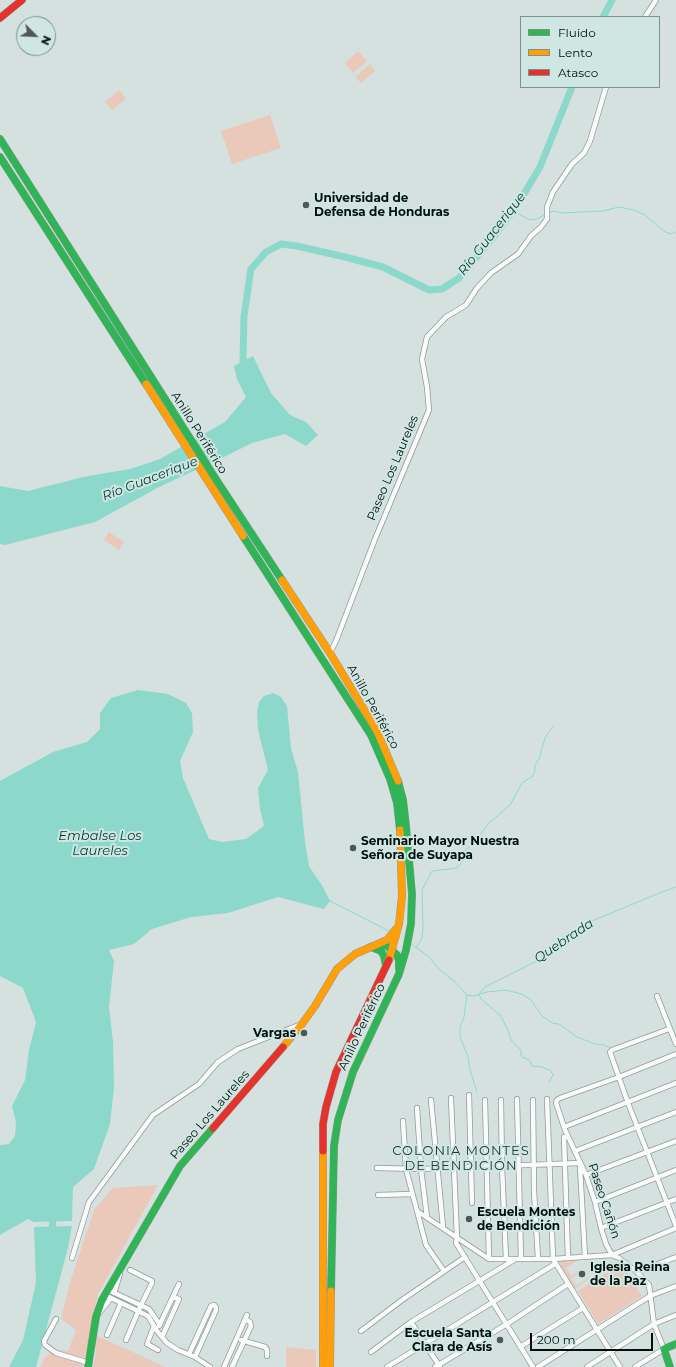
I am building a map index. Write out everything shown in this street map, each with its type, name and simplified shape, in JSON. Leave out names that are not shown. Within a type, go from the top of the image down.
[{"type":"main road","points":[[0,18],[22,0]]},
{"type":"main road","name":"Anillo Periférico","points":[[0,139],[173,420]]},
{"type":"main road","name":"Anillo Periférico","points":[[0,157],[214,483],[330,654],[377,731],[397,776],[403,800],[406,826],[412,894],[411,917],[406,950],[399,974],[359,1058],[338,1120],[334,1146],[330,1242],[330,1367]]},
{"type":"main road","name":"Anillo Periférico","points":[[214,483],[371,736],[387,772],[397,803],[400,826],[402,896],[399,924],[386,967],[347,1048],[331,1088],[323,1124],[323,1367]]},
{"type":"main road","name":"Paseo Los Laureles","points":[[89,1365],[96,1317],[109,1294],[124,1261],[180,1166],[302,1024],[315,1006],[337,969],[349,958],[370,947],[380,944],[392,935],[399,924]]},
{"type":"main road","points":[[380,944],[387,946],[392,950],[399,961],[399,974]]},
{"type":"main road","points":[[370,947],[381,951],[384,956],[386,967]]},
{"type":"main road","points":[[347,1048],[350,1059],[353,1060],[359,1058]]},
{"type":"main road","points":[[664,1348],[676,1344]]},
{"type":"main road","name":"Paseo Cañón","points":[[664,1348],[670,1367]]},
{"type":"street","points":[[646,16],[656,0]]},
{"type":"street","name":"Paseo Los Laureles","points":[[330,654],[375,539],[429,410],[422,359],[427,337],[446,317],[466,305],[477,288],[492,273],[518,254],[531,236],[547,219],[547,207],[553,192],[572,164],[584,153],[590,141],[606,88]]},
{"type":"street","points":[[656,996],[676,1044]]},
{"type":"street","points":[[72,1258],[88,1202],[152,1115],[199,1084],[218,1062],[238,1049],[302,1024]]},
{"type":"street","points":[[387,1367],[554,1262],[568,1258],[612,1255],[676,1227],[628,1103],[610,1050],[669,1029]]},
{"type":"street","points":[[619,1077],[676,1054]]},
{"type":"street","name":"Paseo Cañón","points":[[619,1077],[560,1098],[556,1103],[564,1127],[586,1175],[606,1244],[612,1255],[619,1258],[638,1272],[649,1285],[654,1324],[664,1348]]},
{"type":"street","points":[[564,1127],[676,1083]]},
{"type":"street","points":[[469,1095],[472,1203]]},
{"type":"street","points":[[451,1098],[456,1243],[533,1367]]},
{"type":"street","points":[[517,1099],[518,1259]]},
{"type":"street","points":[[547,1099],[554,1262],[620,1367]]},
{"type":"street","points":[[431,1100],[443,1227]]},
{"type":"street","points":[[485,1100],[489,1259]]},
{"type":"street","points":[[501,1100],[506,1259]]},
{"type":"street","points":[[533,1100],[538,1258]]},
{"type":"street","points":[[417,1108],[427,1217]]},
{"type":"street","points":[[574,1151],[676,1112]]},
{"type":"street","points":[[403,1121],[406,1169],[412,1194],[426,1245],[444,1271]]},
{"type":"street","points":[[564,1137],[568,1258]]},
{"type":"street","points":[[586,1175],[676,1141]]},
{"type":"street","points":[[377,1168],[471,1168],[580,1163],[585,1257]]},
{"type":"street","points":[[595,1202],[676,1170]]},
{"type":"street","points":[[378,1195],[412,1194]]},
{"type":"street","points":[[601,1228],[676,1199]]},
{"type":"street","points":[[417,1211],[489,1259],[538,1258],[554,1262]]},
{"type":"street","points":[[361,1331],[402,1300],[464,1257]]},
{"type":"street","points":[[638,1272],[676,1257]]},
{"type":"street","points":[[371,1352],[411,1322],[479,1280],[518,1259]]},
{"type":"street","points":[[126,1340],[152,1281],[130,1270]]},
{"type":"street","points":[[157,1331],[179,1284]]},
{"type":"street","points":[[411,1322],[438,1366],[568,1284]]},
{"type":"street","points":[[538,1367],[650,1296],[676,1286]]},
{"type":"street","points":[[109,1294],[148,1316],[157,1331],[173,1347],[189,1354],[210,1367]]},
{"type":"street","points":[[109,1294],[149,1309],[160,1325]]},
{"type":"street","points":[[162,1337],[179,1300],[173,1296]]},
{"type":"street","points":[[107,1335],[121,1302]]},
{"type":"street","points":[[189,1354],[211,1306],[216,1307],[216,1310],[194,1357]]},
{"type":"street","points":[[520,1347],[583,1308]]},
{"type":"street","points":[[587,1367],[654,1324],[676,1315]]},
{"type":"street","points":[[224,1367],[246,1317],[251,1326],[232,1367]]},
{"type":"street","points":[[56,1318],[44,1341],[45,1345],[56,1353],[89,1365]]},
{"type":"street","points":[[154,1326],[147,1344],[158,1350]]},
{"type":"street","points":[[237,1338],[265,1347],[267,1350],[267,1356]]},
{"type":"street","points":[[635,1367],[664,1348]]},
{"type":"shaded area","points":[[358,51],[367,61],[353,73],[345,63]]},
{"type":"shaded area","points":[[370,64],[375,71],[361,83],[355,77]]},
{"type":"shaded area","points":[[119,90],[126,99],[112,110],[105,102]]},
{"type":"shaded area","points":[[270,115],[281,148],[232,164],[221,131]]},
{"type":"shaded area","points":[[109,532],[124,542],[119,550],[104,540]]},
{"type":"shaded area","points":[[158,1185],[98,1294],[82,1367],[40,1367],[44,1359],[54,1349],[68,1351],[76,1330],[61,1319],[70,1282],[94,1210],[113,1188]]},
{"type":"shaded area","points":[[578,1260],[566,1268],[571,1276],[578,1271],[579,1273],[571,1278],[576,1286],[589,1277],[590,1278],[575,1289],[558,1264],[561,1261]]},
{"type":"shaded area","points":[[621,1263],[642,1296],[598,1324],[578,1291]]},
{"type":"shaded area","points":[[97,1336],[165,1367],[92,1367],[95,1359]]},
{"type":"shaded area","points":[[286,1347],[316,1350],[316,1367],[286,1367]]},
{"type":"water","points":[[253,356],[271,393],[290,415],[306,422],[318,435],[306,446],[285,434],[252,443],[161,486],[95,522],[5,545],[0,544],[0,486],[28,491],[83,477],[130,469],[160,459],[225,422],[246,397],[237,379],[234,366]]},
{"type":"water","name":"Embalse Los Laureles","points":[[138,690],[168,694],[186,703],[192,713],[193,732],[180,761],[183,778],[209,839],[222,842],[246,839],[264,826],[260,809],[258,788],[268,770],[258,730],[257,712],[259,702],[264,696],[273,693],[281,697],[287,706],[291,748],[298,772],[309,866],[323,887],[330,901],[324,909],[278,897],[228,913],[191,917],[152,929],[134,944],[109,950],[114,961],[109,1007],[113,1042],[114,1087],[110,1124],[94,1169],[73,1187],[72,1221],[34,1222],[28,1219],[0,1235],[0,1145],[9,1144],[15,1136],[16,1122],[12,1106],[25,1080],[29,1050],[36,1022],[23,988],[0,976],[0,781],[53,752],[87,742],[100,729],[100,713],[111,698]]},
{"type":"water","points":[[72,1226],[68,1248],[36,1367],[9,1367],[23,1340],[36,1283],[34,1227]]},
{"type":"waterway","name":"Río Guacerique","points":[[604,16],[612,0]]},
{"type":"waterway","name":"Río Guacerique","points":[[247,369],[243,361],[244,316],[251,269],[266,252],[281,244],[297,246],[383,267],[429,290],[442,289],[459,278],[495,235],[518,204],[540,167],[572,88]]},
{"type":"waterway","name":"Quebrada","points":[[550,212],[554,211],[561,213],[603,211],[619,207],[634,210],[645,215],[665,232],[671,234],[676,232]]},
{"type":"waterway","name":"Quebrada","points":[[513,211],[528,219],[534,220],[545,215]]},
{"type":"waterway","points":[[416,948],[422,938],[422,890],[432,871],[457,868],[464,860],[465,851],[479,838],[489,823],[510,805],[522,783],[533,776],[535,765],[539,759],[545,738],[553,726]]},
{"type":"waterway","name":"Quebrada","points":[[479,994],[485,987],[551,954],[594,920],[676,887]]},
{"type":"waterway","points":[[330,901],[389,931]]},
{"type":"waterway","points":[[411,944],[428,956],[440,970],[454,981],[467,995],[473,996],[487,992],[505,990],[522,994],[531,1000],[542,1016],[552,1023],[559,1024],[577,1037],[610,1048]]},
{"type":"waterway","points":[[467,995],[464,1017],[460,1027],[460,1037],[468,1057],[470,1070],[477,1092]]},
{"type":"waterway","points":[[479,995],[482,1000],[500,1015],[508,1030],[511,1040],[521,1050],[522,1057],[529,1060],[533,1067],[538,1066],[550,1070],[553,1075],[549,1082]]},
{"type":"waterway","name":"Río Guacerique","points":[[51,1236],[54,1212]]},
{"type":"traffic: fast","points":[[0,139],[217,481],[282,580]]},
{"type":"traffic: fast","points":[[0,157],[146,384]]},
{"type":"traffic: fast","points":[[243,536],[371,735],[390,779],[397,803],[400,830]]},
{"type":"traffic: fast","points":[[331,1291],[334,1146],[338,1120],[353,1072],[399,974],[406,950],[411,924],[412,894],[406,826],[403,800],[398,781]]},
{"type":"traffic: fast","points":[[380,944],[387,946],[397,955],[399,969]]},
{"type":"traffic: fast","points":[[371,947],[381,951],[384,956],[386,966]]},
{"type":"traffic: fast","points":[[88,1367],[96,1317],[102,1300],[180,1166],[213,1128]]},
{"type":"traffic: fast","points":[[670,1367],[664,1349],[676,1344]]},
{"type":"traffic: slow","points":[[146,384],[243,536]]},
{"type":"traffic: slow","points":[[282,580],[330,653],[377,731],[398,781]]},
{"type":"traffic: slow","points":[[389,960],[399,924],[402,896],[400,830]]},
{"type":"traffic: slow","points":[[283,1047],[315,1006],[337,969],[355,954],[387,940],[396,929]]},
{"type":"traffic: slow","points":[[323,1151],[323,1367]]},
{"type":"traffic: slow","points":[[330,1367],[331,1291]]},
{"type":"traffic: jam","points":[[0,18],[22,0]]},
{"type":"traffic: jam","points":[[323,1151],[323,1124],[326,1107],[336,1072],[389,960]]},
{"type":"traffic: jam","points":[[213,1128],[283,1047]]},
{"type":"place","name":"Universidad de Defensa de Honduras","points":[[306,205]]},
{"type":"place","name":"Seminario Mayor Nuestra Señora de Suyapa","points":[[353,848]]},
{"type":"place","name":"Vargas","points":[[304,1033]]},
{"type":"place","name":"Escuela Montes de Bendición","points":[[469,1219]]},
{"type":"place","name":"Iglesia Reina de la Paz","points":[[582,1274]]},
{"type":"place","name":"Escuela Santa Clara de Asís","points":[[500,1340]]},
{"type":"district","name":"COLONIA MONTES DE BENDICIÓN","points":[[461,1158]]}]
